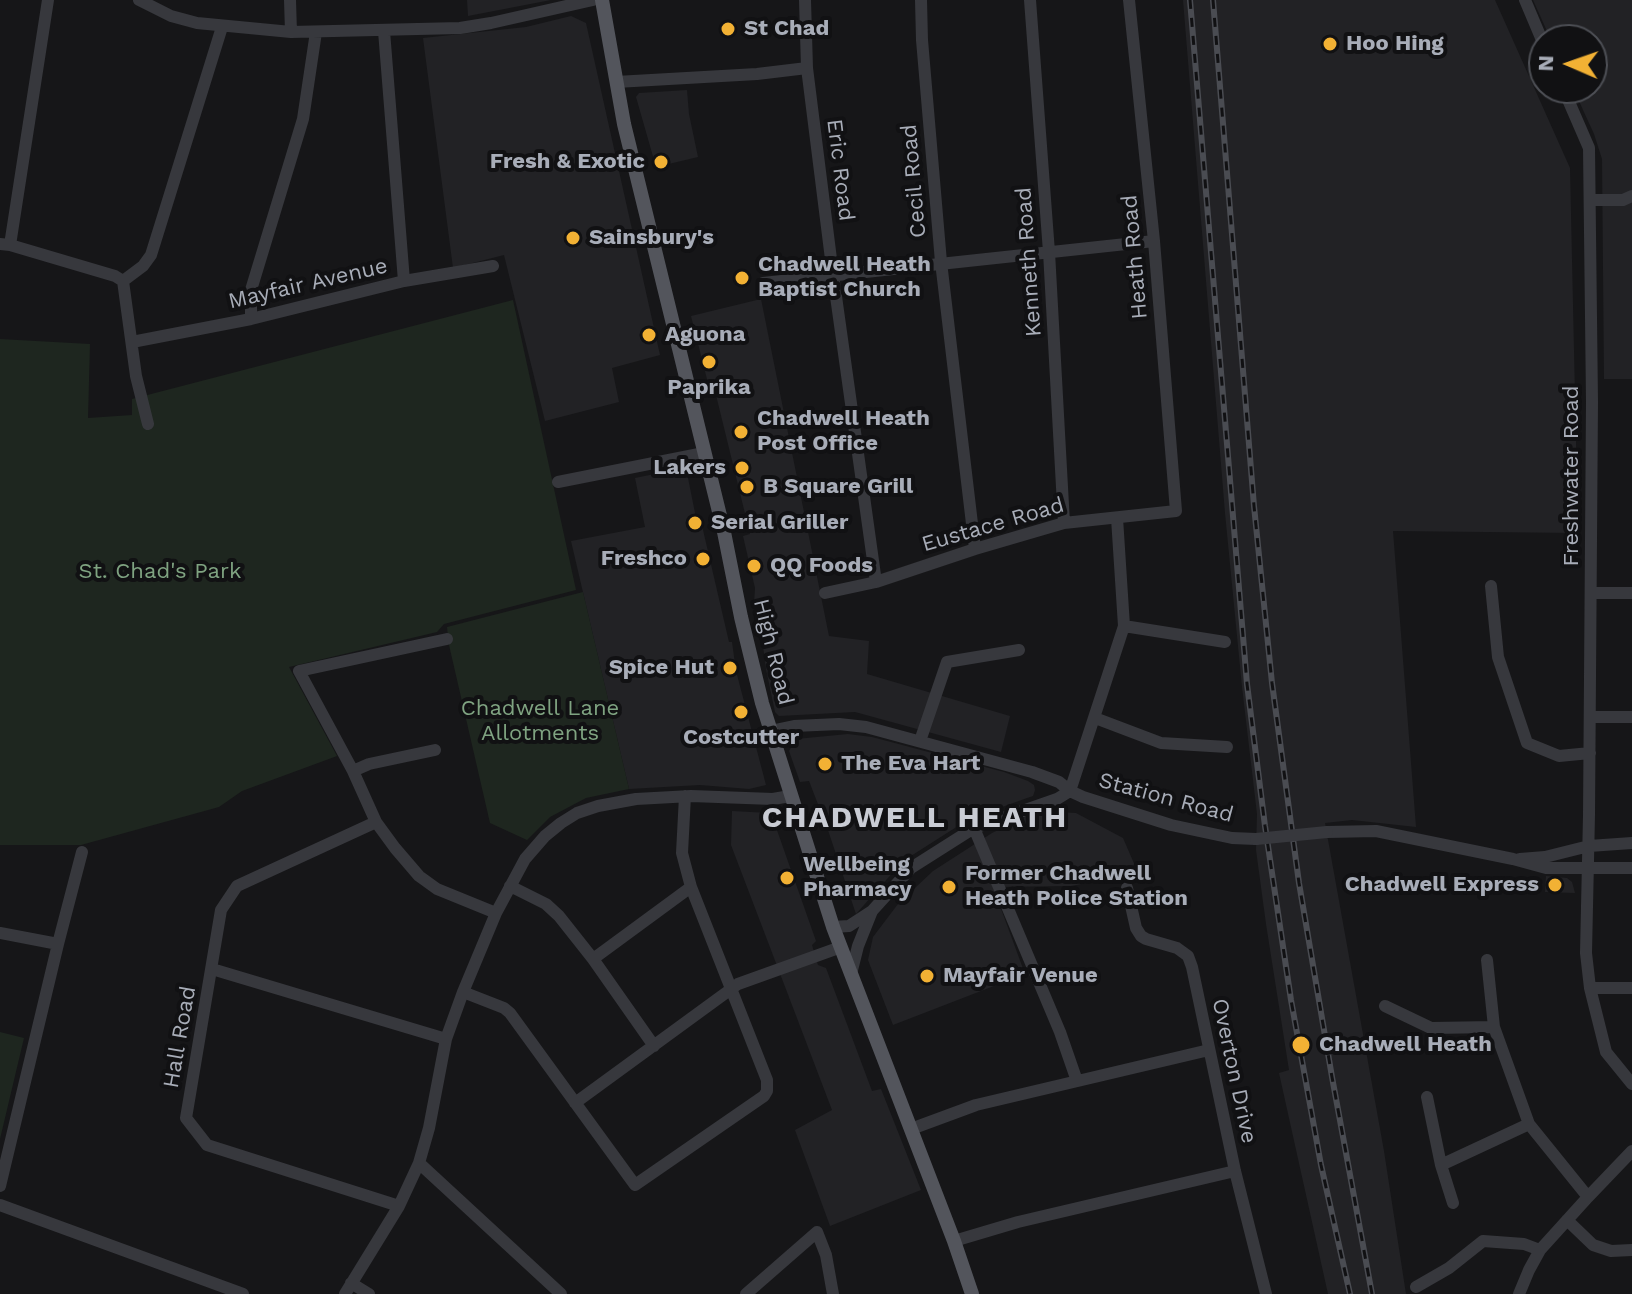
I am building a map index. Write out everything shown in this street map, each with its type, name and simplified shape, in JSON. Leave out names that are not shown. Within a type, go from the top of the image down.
[{"type":"main road","name":"High Road","points":[[602,0],[624,124],[724,532],[755,680],[833,927],[972,1294]]},
{"type":"street","points":[[48,0],[5,245],[115,276],[123,281],[136,376],[148,424]]},
{"type":"street","points":[[139,0],[183,20],[222,27],[291,32],[460,28],[593,0]]},
{"type":"street","points":[[290,0],[291,32]]},
{"type":"street","name":"Eric Road","points":[[805,0],[807,68],[876,582]]},
{"type":"street","name":"Cecil Road","points":[[921,0],[941,262],[975,549]]},
{"type":"street","name":"Kenneth Road","points":[[1030,0],[1049,252],[1064,523]]},
{"type":"street","name":"Heath Road","points":[[1129,0],[1154,241],[1176,511]]},
{"type":"street","points":[[1525,0],[1535,24]]},
{"type":"street","points":[[123,281],[143,266],[151,255],[222,27]]},
{"type":"street","points":[[384,31],[404,281]]},
{"type":"street","points":[[251,319],[251,290],[303,119],[316,32]]},
{"type":"street","points":[[616,82],[807,68]]},
{"type":"street","name":"Freshwater Road","points":[[1570,104],[1589,148],[1590,200],[1591,593],[1586,953],[1590,988],[1606,1052],[1632,1084]]},
{"type":"street","points":[[1590,200],[1623,200],[1632,196]]},
{"type":"street","points":[[763,283],[1154,241]]},
{"type":"street","name":"Mayfair Avenue","points":[[132,342],[251,319],[404,281],[493,266]]},
{"type":"street","points":[[558,482],[704,453]]},
{"type":"street","name":"Eustace Road","points":[[825,593],[876,582],[1064,523],[1176,511]]},
{"type":"street","points":[[833,927],[849,926],[872,911],[911,868],[974,828],[1039,806],[1070,791],[1124,626],[1117,518]]},
{"type":"street","points":[[1491,586],[1498,657],[1527,743],[1559,756],[1590,753]]},
{"type":"street","points":[[1591,593],[1632,593]]},
{"type":"street","points":[[1124,626],[1225,642]]},
{"type":"street","points":[[447,639],[299,671],[353,771],[376,822],[419,876],[437,889],[496,913]]},
{"type":"street","points":[[920,741],[947,662],[1019,650]]},
{"type":"street","points":[[1590,717],[1632,717]]},
{"type":"street","points":[[1095,718],[1161,743],[1227,747]]},
{"type":"street","name":"Station Road","points":[[770,731],[794,726],[847,724],[884,731],[1044,777],[1112,807],[1171,825],[1232,838],[1376,831],[1546,868],[1632,868]]},
{"type":"street","points":[[353,771],[369,764],[435,750]]},
{"type":"street","points":[[1039,806],[1044,777]]},
{"type":"street","points":[[369,1294],[348,1288],[399,1206],[419,1163],[446,1039],[496,913],[525,859],[561,823],[577,813],[598,806],[636,799],[685,796],[773,799],[790,796]]},
{"type":"street","points":[[463,992],[510,1013],[635,1185],[764,1096],[767,1080],[691,887],[682,853],[685,796]]},
{"type":"street","name":"Hall Road","points":[[376,822],[237,886],[221,910],[186,1118],[207,1145],[399,1206]]},
{"type":"street","points":[[974,828],[1054,1017],[1077,1081]]},
{"type":"street","points":[[1513,859],[1545,857],[1589,846],[1632,843]]},
{"type":"street","points":[[0,1186],[82,852]]},
{"type":"street","points":[[510,886],[553,910],[593,959],[654,1046]]},
{"type":"street","points":[[593,959],[691,887]]},
{"type":"street","name":"Overton Drive","points":[[1127,888],[1136,928],[1141,936],[1177,948],[1188,956],[1262,1293]]},
{"type":"street","points":[[851,974],[872,911]]},
{"type":"street","points":[[0,933],[58,944]]},
{"type":"street","points":[[575,1103],[738,984],[841,947]]},
{"type":"street","points":[[1487,960],[1494,1027],[1529,1124],[1588,1197]]},
{"type":"street","points":[[212,969],[446,1039]]},
{"type":"street","points":[[1590,988],[1632,988]]},
{"type":"street","points":[[1385,1006],[1431,1028],[1494,1027]]},
{"type":"street","points":[[911,1129],[976,1105],[1209,1050]]},
{"type":"street","points":[[1427,1097],[1441,1165],[1453,1203]]},
{"type":"street","points":[[1441,1165],[1529,1124]]},
{"type":"street","points":[[1519,1294],[1540,1250],[1632,1151]]},
{"type":"street","points":[[419,1163],[561,1294]]},
{"type":"street","points":[[954,1241],[1018,1222],[1235,1171]]},
{"type":"street","points":[[0,1205],[243,1294]]},
{"type":"street","points":[[1567,1220],[1593,1245],[1611,1251],[1632,1250]]},
{"type":"street","points":[[746,1294],[817,1232],[826,1255],[833,1294]]},
{"type":"street","points":[[1416,1287],[1449,1268],[1483,1241],[1524,1244],[1540,1250]]},
{"type":"shaded area","points":[[467,0],[551,0],[468,16]]},
{"type":"shaded area","points":[[1183,0],[1495,0],[1528,74],[1528,104],[1541,104],[1570,168],[1578,533],[1393,531],[1416,827],[1352,820],[1325,823],[1384,1151],[1406,1294],[1328,1294],[1279,1073],[1289,1070],[1256,850],[1257,814],[1225,513]]},
{"type":"shaded area","points":[[1533,0],[1632,0],[1632,379],[1604,379],[1602,159],[1580,104],[1608,104],[1608,24],[1544,24]]},
{"type":"shaded area","points":[[571,16],[586,23],[660,355],[612,368],[619,402],[545,421],[504,255],[453,268],[423,38],[526,27]]},
{"type":"shaded area","points":[[687,90],[698,157],[656,167],[636,97],[639,93]]},
{"type":"shaded area","points":[[761,299],[829,636],[869,641],[867,674],[1010,716],[1001,752],[855,712],[779,716],[775,712],[762,638],[759,636],[755,588],[743,536],[750,534],[716,395],[711,395],[691,316]]},
{"type":"shaded area","points":[[679,469],[680,474],[687,473],[696,517],[700,517],[766,785],[749,789],[700,785],[629,789],[571,541],[645,527],[635,478]]},
{"type":"shaded area","points":[[848,734],[872,737],[1004,772],[1028,781],[1035,790],[1033,796],[969,819],[903,861],[856,914],[809,781],[800,782],[789,751],[796,739]]},
{"type":"shaded area","points":[[732,811],[769,813],[772,816],[816,941],[812,945],[818,965],[826,968],[872,1091],[881,1089],[921,1190],[830,1226],[795,1130],[832,1110],[731,845]]},
{"type":"shaded area","points":[[1055,812],[1076,813],[1123,838],[1136,868],[1113,878],[1071,886],[993,887],[1025,974],[893,1025],[868,960],[873,937],[898,904],[933,871],[992,833],[1025,817]]},
{"type":"shaded area","points":[[1546,876],[1567,878],[1572,882],[1575,893],[1545,892]]},
{"type":"green space","name":"St. Chad's Park","points":[[513,300],[576,590],[444,624],[437,632],[289,667],[337,756],[242,791],[219,807],[81,845],[0,845],[0,339],[90,344],[88,418],[132,415],[132,399]]},
{"type":"green space","name":"Chadwell Lane Allotments","points":[[583,592],[629,789],[586,798],[550,817],[527,840],[490,823],[447,627]]},
{"type":"green space","points":[[0,1032],[24,1038],[0,1139]]},
{"type":"railway","points":[[1190,0],[1247,684],[1291,1000],[1321,1165],[1350,1294]]},
{"type":"railway","points":[[1213,0],[1254,506],[1272,683],[1299,883],[1372,1294]]},
{"type":"place","name":"St Chad","points":[[728,29]]},
{"type":"place","name":"Hoo Hing","points":[[1330,44]]},
{"type":"place","name":"Fresh & Exotic","points":[[661,162]]},
{"type":"place","name":"Sainsbury's","points":[[573,238]]},
{"type":"place","name":"Chadwell Heath Baptist Church","points":[[742,278]]},
{"type":"place","name":"Aguona","points":[[649,335]]},
{"type":"place","name":"Paprika","points":[[709,362]]},
{"type":"place","name":"Chadwell Heath Post Office","points":[[741,432]]},
{"type":"place","name":"Lakers","points":[[742,468]]},
{"type":"place","name":"B Square Grill","points":[[747,487]]},
{"type":"place","name":"Serial Griller","points":[[695,523]]},
{"type":"place","name":"Freshco","points":[[703,559]]},
{"type":"place","name":"QQ Foods","points":[[754,566]]},
{"type":"place","name":"Spice Hut","points":[[730,668]]},
{"type":"place","name":"Costcutter","points":[[741,712]]},
{"type":"place","name":"The Eva Hart","points":[[825,764]]},
{"type":"place","name":"Wellbeing Pharmacy","points":[[787,878]]},
{"type":"place","name":"Chadwell Express","points":[[1555,885]]},
{"type":"place","name":"Former Chadwell Heath Police Station","points":[[949,887]]},
{"type":"place","name":"Mayfair Venue","points":[[927,976]]},
{"type":"place","name":"Chadwell Heath","points":[[1301,1045]]},
{"type":"district","name":"CHADWELL HEATH","points":[[915,818]]}]
